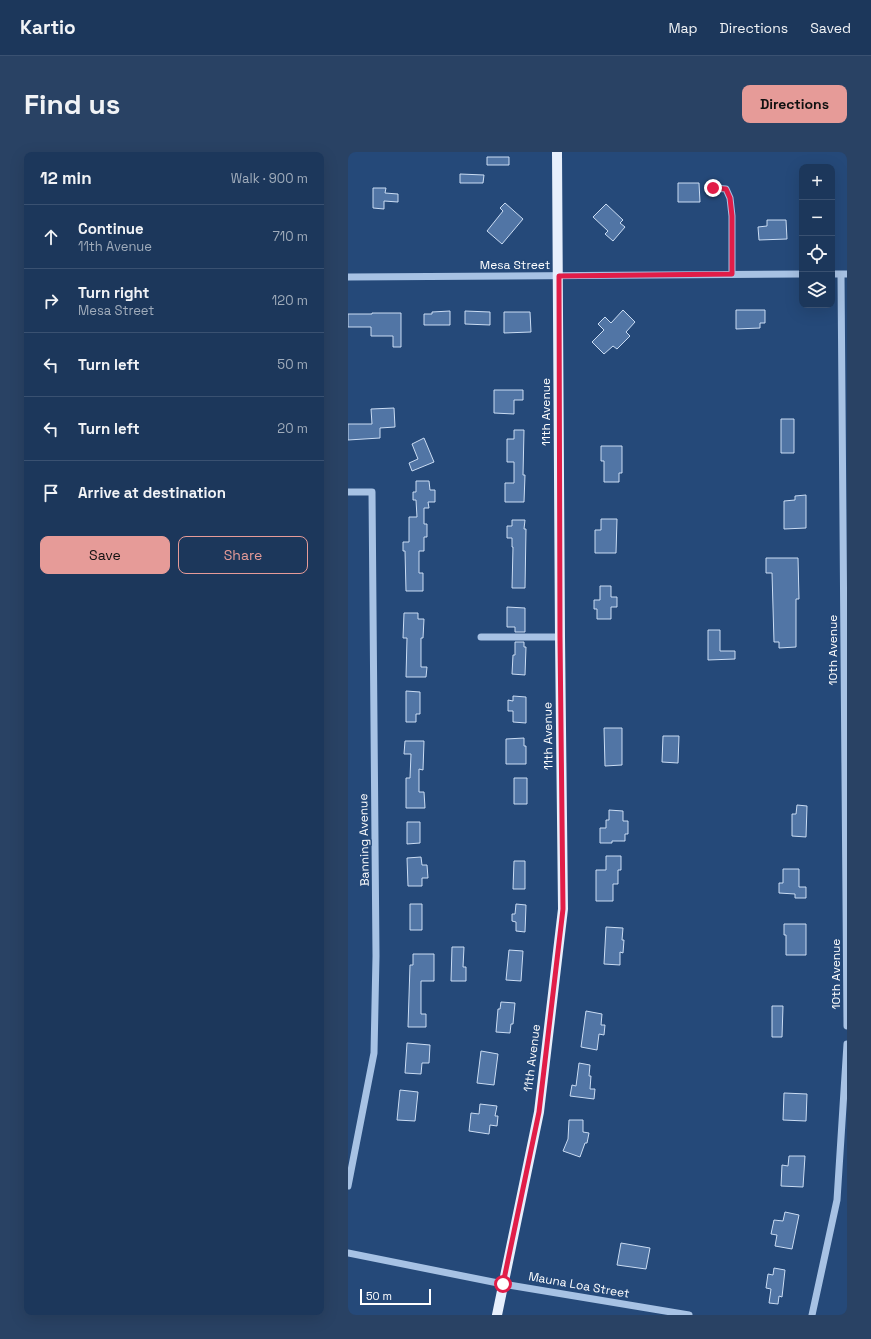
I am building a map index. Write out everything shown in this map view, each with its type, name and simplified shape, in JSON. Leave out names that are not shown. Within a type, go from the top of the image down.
[{"type":"main road","name":"11th Avenue","points":[[497,1315],[539,1112],[563,909],[557,152]]},
{"type":"street","points":[[713,188],[726,189],[730,198],[732,216],[732,274]]},
{"type":"street","name":"Mesa Street","points":[[348,277],[799,274]]},
{"type":"street","name":"10th Avenue","points":[[844,274],[847,1026]]},
{"type":"street","name":"Banning Avenue","points":[[348,492],[372,492],[376,948],[374,1053],[348,1186]]},
{"type":"street","points":[[481,637],[560,637]]},
{"type":"street","points":[[812,1315],[837,1200],[847,1044]]},
{"type":"street","name":"Mauna Loa Street","points":[[348,1253],[503,1284],[689,1315]]},
{"type":"building","points":[[487,157],[509,157],[509,165],[487,165]]},
{"type":"building","points":[[460,174],[484,175],[483,183],[460,183]]},
{"type":"building","points":[[678,183],[699,183],[700,202],[678,202]]},
{"type":"building","points":[[373,188],[386,188],[385,193],[398,194],[398,202],[384,201],[384,209],[373,208]]},
{"type":"building","points":[[505,203],[523,219],[502,244],[487,231],[503,211],[500,208]]},
{"type":"building","points":[[606,204],[623,220],[620,223],[625,227],[613,241],[605,234],[608,231],[593,217]]},
{"type":"building","points":[[767,220],[786,220],[787,239],[759,240],[758,227],[767,226]]},
{"type":"building","points":[[623,310],[635,322],[626,332],[630,336],[617,349],[613,346],[604,354],[592,342],[604,330],[598,324],[605,317],[611,323]]},
{"type":"building","points":[[736,310],[765,310],[765,323],[760,323],[760,328],[736,329]]},
{"type":"building","points":[[450,311],[450,325],[424,325],[424,314]]},
{"type":"building","points":[[465,311],[490,312],[490,325],[465,324]]},
{"type":"building","points":[[504,312],[530,312],[531,332],[504,333]]},
{"type":"building","points":[[401,313],[401,347],[393,347],[393,336],[371,336],[371,327],[348,327],[348,314]]},
{"type":"building","points":[[494,390],[523,390],[523,400],[514,400],[514,414],[494,413]]},
{"type":"building","points":[[394,408],[395,427],[380,428],[380,438],[348,440],[348,424],[372,424],[371,409]]},
{"type":"building","points":[[781,419],[794,419],[794,453],[781,453]]},
{"type":"building","points":[[514,430],[524,430],[524,502],[505,502],[505,483],[514,483],[514,462],[507,462],[507,439],[514,439]]},
{"type":"building","points":[[424,438],[434,462],[412,471],[409,463],[418,459],[412,444]]},
{"type":"building","points":[[601,446],[622,446],[622,473],[619,473],[619,482],[604,482],[604,461],[601,461]]},
{"type":"building","points":[[416,481],[429,481],[430,490],[435,490],[435,502],[428,502],[429,508],[424,508],[424,524],[427,524],[427,537],[424,537],[424,551],[419,551],[419,573],[423,573],[423,591],[406,591],[405,551],[403,551],[403,542],[409,542],[409,517],[417,517],[416,500],[413,500],[413,492],[416,492]]},
{"type":"building","points":[[806,495],[806,528],[784,529],[784,501],[795,500],[795,496]]},
{"type":"building","points":[[601,519],[617,519],[616,553],[595,553],[595,530],[601,530]]},
{"type":"building","points":[[512,520],[525,520],[525,588],[512,588],[513,547],[512,538],[507,538],[507,526],[512,526]]},
{"type":"building","points":[[766,558],[798,558],[799,599],[796,599],[796,647],[779,648],[779,642],[774,642],[772,573],[766,573]]},
{"type":"building","points":[[600,586],[611,586],[611,597],[617,597],[617,607],[611,607],[611,619],[597,619],[597,609],[594,609],[594,600],[600,600]]},
{"type":"building","points":[[507,607],[525,608],[525,632],[515,632],[515,627],[507,627]]},
{"type":"building","points":[[404,613],[418,613],[418,619],[424,619],[423,638],[421,638],[421,667],[427,667],[426,677],[406,677],[407,638],[403,638]]},
{"type":"building","points":[[708,630],[720,630],[720,651],[735,651],[735,659],[708,660]]},
{"type":"building","points":[[515,642],[524,642],[524,647],[526,647],[525,675],[512,674],[513,655],[515,655]]},
{"type":"building","points":[[406,691],[420,692],[420,714],[416,714],[416,722],[406,722]]},
{"type":"building","points":[[513,696],[526,697],[526,723],[513,722],[513,711],[508,711],[508,700],[513,701]]},
{"type":"building","points":[[604,728],[622,728],[622,765],[605,766]]},
{"type":"building","points":[[663,736],[679,736],[678,763],[662,762]]},
{"type":"building","points":[[524,738],[524,746],[526,746],[526,764],[506,764],[506,739]]},
{"type":"building","points":[[405,741],[424,741],[423,770],[419,769],[419,792],[424,792],[425,808],[406,808],[406,778],[410,778],[411,754],[404,754]]},
{"type":"building","points":[[514,778],[527,778],[527,804],[514,804]]},
{"type":"building","points":[[797,805],[807,806],[806,837],[792,836],[792,814],[796,814]]},
{"type":"building","points":[[609,810],[623,811],[623,821],[628,821],[628,834],[625,834],[625,841],[600,843],[600,828],[606,828],[606,820],[609,820]]},
{"type":"building","points":[[407,822],[420,822],[420,843],[407,844]]},
{"type":"building","points":[[606,856],[621,856],[621,870],[618,870],[618,884],[613,884],[613,901],[596,901],[596,870],[606,870]]},
{"type":"building","points":[[421,857],[422,865],[427,865],[428,878],[422,878],[422,886],[408,886],[407,858]]},
{"type":"building","points":[[514,861],[525,861],[525,889],[513,889]]},
{"type":"building","points":[[783,869],[799,869],[799,887],[806,887],[806,898],[795,898],[795,894],[779,893],[779,883],[783,883]]},
{"type":"building","points":[[410,904],[422,904],[422,930],[410,930]]},
{"type":"building","points":[[516,904],[526,905],[525,932],[516,931],[516,922],[512,921],[512,914],[515,914]]},
{"type":"building","points":[[784,924],[806,924],[806,955],[786,955],[786,935],[784,935]]},
{"type":"building","points":[[606,927],[623,928],[623,953],[620,952],[620,965],[604,964]]},
{"type":"building","points":[[452,947],[464,947],[463,967],[466,967],[466,981],[451,981]]},
{"type":"building","points":[[509,950],[523,951],[521,981],[506,980]]},
{"type":"building","points":[[413,954],[434,954],[434,981],[421,981],[421,1014],[426,1014],[426,1027],[408,1027],[410,965],[413,965]]},
{"type":"building","points":[[501,1002],[515,1003],[513,1024],[511,1024],[510,1033],[496,1032],[498,1009],[500,1009]]},
{"type":"building","points":[[772,1006],[783,1006],[782,1037],[772,1037]]},
{"type":"building","points":[[586,1011],[602,1014],[601,1025],[605,1025],[604,1035],[599,1034],[597,1050],[581,1047]]},
{"type":"building","points":[[407,1043],[430,1045],[429,1063],[422,1063],[421,1074],[405,1073]]},
{"type":"building","points":[[481,1051],[498,1054],[494,1085],[477,1083]]},
{"type":"building","points":[[579,1063],[590,1065],[590,1089],[595,1089],[594,1099],[570,1096],[572,1085],[576,1086]]},
{"type":"building","points":[[400,1090],[418,1092],[415,1121],[397,1120]]},
{"type":"building","points":[[784,1093],[807,1094],[806,1121],[783,1120]]},
{"type":"building","points":[[480,1104],[497,1106],[495,1116],[498,1116],[497,1126],[490,1125],[489,1134],[469,1131],[471,1113],[479,1114]]},
{"type":"building","points":[[569,1120],[583,1120],[583,1132],[589,1133],[587,1143],[585,1143],[580,1157],[563,1151],[568,1139]]},
{"type":"building","points":[[789,1156],[805,1156],[803,1187],[781,1186],[782,1165],[788,1166]]},
{"type":"building","points":[[785,1212],[799,1215],[792,1249],[775,1246],[777,1235],[771,1234],[774,1220],[783,1221]]},
{"type":"building","points":[[621,1243],[650,1248],[646,1269],[617,1265]]},
{"type":"building","points":[[774,1268],[785,1270],[782,1297],[779,1296],[778,1304],[769,1303],[771,1289],[766,1288],[768,1274],[773,1275]]},
{"type":"route","points":[[503,1284],[539,1112],[563,909],[560,637],[559,276],[732,274],[732,216],[730,198],[726,189],[713,188]]}]
